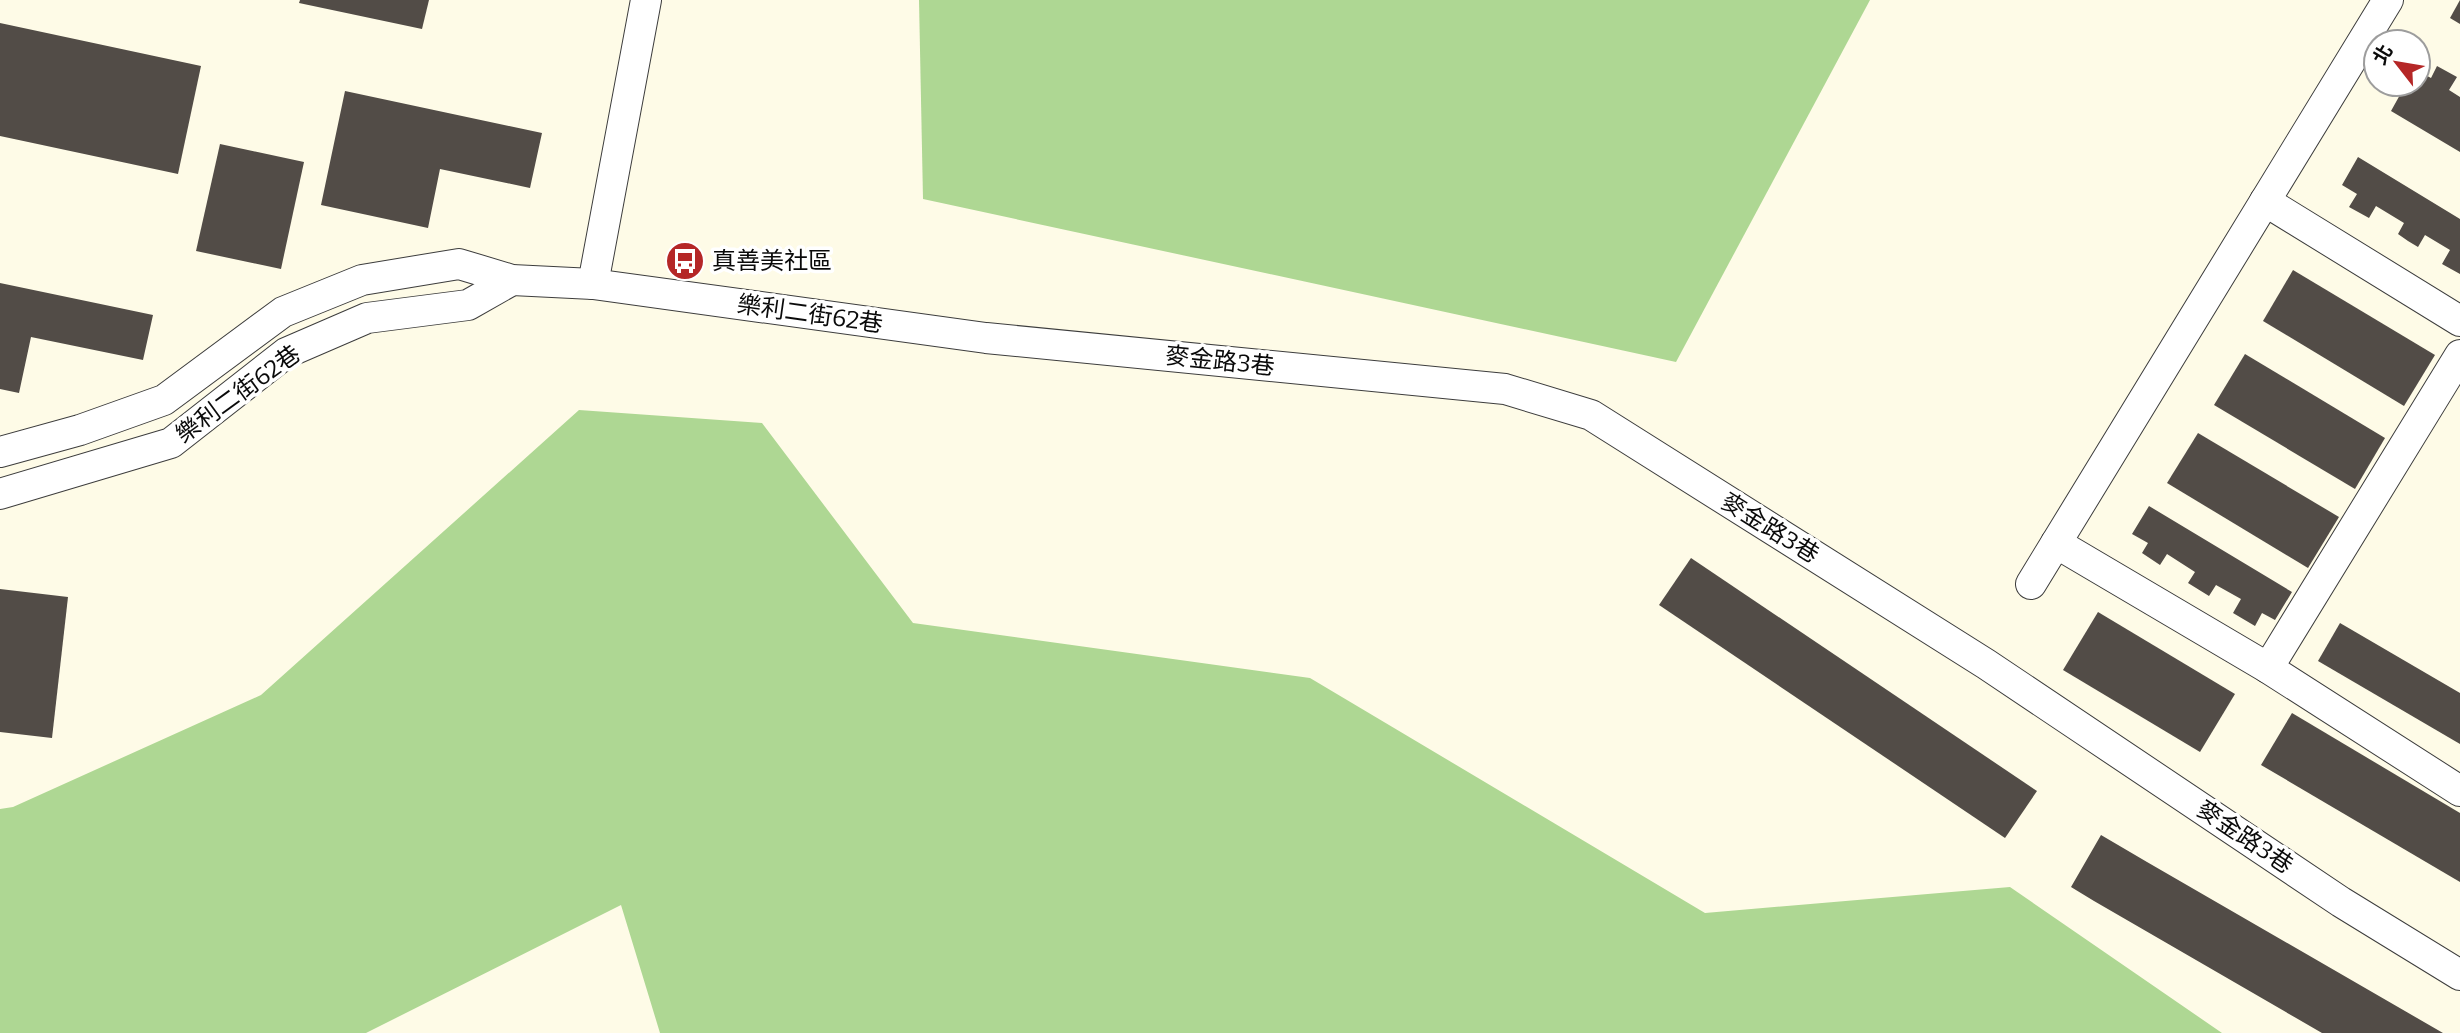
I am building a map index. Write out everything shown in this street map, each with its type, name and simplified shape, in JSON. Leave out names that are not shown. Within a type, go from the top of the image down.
[{"type":"street","points":[[593,284],[646,0]]},
{"type":"street","points":[[2031,584],[2388,0]]},
{"type":"street","points":[[2265,201],[2460,321]]},
{"type":"street","name":"樂利二街62巷","points":[[0,452],[80,430],[164,400],[283,312],[362,280],[459,264],[512,280],[593,284],[986,338]]},
{"type":"street","name":"樂利二街62巷","points":[[0,495],[171,443],[286,353],[367,318],[468,305],[512,280]]},
{"type":"street","name":"麥金路3巷","points":[[986,338],[1505,389],[1591,415],[1986,664],[2341,902],[2460,975]]},
{"type":"street","points":[[2268,668],[2460,355]]},
{"type":"street","points":[[80,430],[91,468]]},
{"type":"street","points":[[2056,543],[2268,668],[2460,791]]},
{"type":"green space","points":[[919,0],[1870,0],[1676,362],[923,199]]},
{"type":"green space","points":[[579,410],[762,423],[913,623],[1310,678],[1705,913],[2010,887],[2222,1033],[660,1033],[621,905],[366,1033],[0,1033],[0,809],[13,807],[261,695]]},
{"type":"building","points":[[300,0],[429,0],[422,29],[299,3]]},
{"type":"building","points":[[2460,0],[2460,24],[2450,18]]},
{"type":"building","points":[[0,23],[201,66],[178,174],[0,136]]},
{"type":"building","points":[[2437,66],[2457,77],[2449,90],[2460,97],[2460,152],[2391,111],[2398,98],[2432,98],[2432,76]]},
{"type":"building","points":[[345,91],[542,133],[530,188],[440,169],[428,228],[321,205]]},
{"type":"building","points":[[220,144],[304,162],[281,269],[196,251]]},
{"type":"building","points":[[2358,157],[2460,219],[2460,274],[2442,264],[2450,250],[2425,235],[2418,247],[2398,234],[2404,223],[2376,206],[2369,218],[2349,207],[2357,194],[2342,185]]},
{"type":"building","points":[[2293,270],[2435,355],[2404,406],[2263,321]]},
{"type":"building","points":[[0,283],[153,315],[143,360],[31,337],[19,393],[0,389]]},
{"type":"building","points":[[2245,354],[2385,438],[2355,489],[2214,405]]},
{"type":"building","points":[[2198,433],[2339,517],[2308,568],[2167,483]]},
{"type":"building","points":[[2149,506],[2292,592],[2275,620],[2262,613],[2255,626],[2233,613],[2241,599],[2216,585],[2209,596],[2188,583],[2195,572],[2167,554],[2160,565],[2142,553],[2148,543],[2132,534]]},
{"type":"building","points":[[1691,558],[2037,791],[2005,838],[1659,605]]},
{"type":"building","points":[[0,589],[68,597],[52,738],[0,732]]},
{"type":"building","points":[[2098,612],[2235,694],[2200,752],[2063,670]]},
{"type":"building","points":[[2340,623],[2460,693],[2460,744],[2318,661]]},
{"type":"building","points":[[2292,713],[2460,813],[2460,882],[2261,765]]},
{"type":"building","points":[[2101,835],[2443,1033],[2322,1033],[2094,901],[2071,887]]},
{"type":"place","name":"真善美社區","points":[[685,261]]}]
